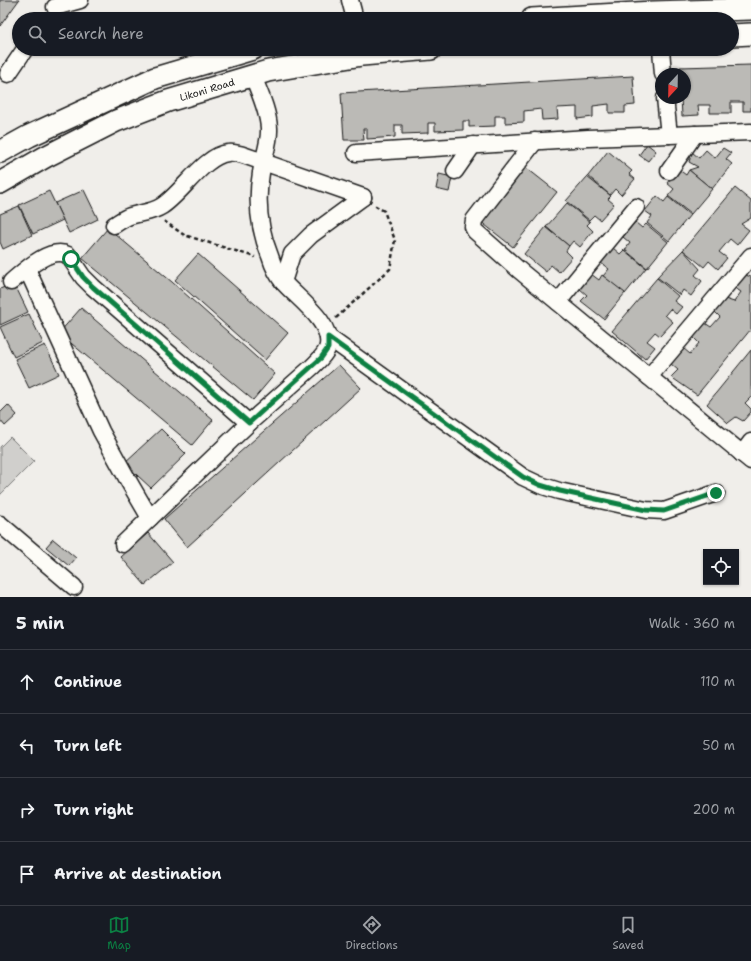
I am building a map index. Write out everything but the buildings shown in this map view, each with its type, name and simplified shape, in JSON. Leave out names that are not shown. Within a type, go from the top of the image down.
[{"type":"main road","points":[[653,12],[751,9]]},
{"type":"main road","points":[[739,35],[751,34]]},
{"type":"main road","points":[[0,152],[29,136],[155,78],[226,56]]},
{"type":"main road","name":"Likoni Road","points":[[0,183],[45,157],[116,121],[168,101],[253,76],[294,66],[356,56]]},
{"type":"street","points":[[54,9],[80,0]]},
{"type":"street","points":[[350,0],[353,12]]},
{"type":"street","points":[[8,74],[20,56]]},
{"type":"street","points":[[661,56],[662,68]]},
{"type":"street","points":[[253,76],[267,114],[269,128],[259,188],[260,224],[274,268],[283,282],[313,311],[327,333],[523,477],[540,485],[560,491],[646,510],[664,511],[716,493]]},
{"type":"street","points":[[666,104],[669,135]]},
{"type":"street","points":[[669,171],[695,134]]},
{"type":"street","points":[[356,153],[535,141],[695,134],[750,134]]},
{"type":"street","points":[[535,141],[474,220],[473,227],[477,234],[649,377],[748,453]]},
{"type":"street","points":[[456,171],[473,146]]},
{"type":"street","points":[[114,225],[128,217],[150,212],[172,198],[211,159],[228,152],[236,153],[263,162],[363,197]]},
{"type":"street","points":[[283,282],[292,254],[311,235],[363,197]]},
{"type":"street","points":[[558,302],[636,207]]},
{"type":"street","points":[[11,282],[27,269],[52,254],[58,252],[68,255],[83,277],[99,293],[249,423]]},
{"type":"street","points":[[649,377],[751,256]]},
{"type":"street","points":[[27,269],[101,431],[150,518]]},
{"type":"street","points":[[123,544],[249,423],[321,358],[328,348],[327,333]]},
{"type":"street","points":[[2,529],[74,587]]},
{"type":"path","points":[[327,333],[390,269],[395,240],[384,211],[363,197]]},
{"type":"path","points":[[150,212],[184,235],[257,258],[274,268]]},
{"type":"shaded area","points":[[10,437],[34,461],[0,495],[0,447]]},
{"type":"route","points":[[71,259],[83,277],[93,287],[249,423],[321,358],[328,348],[328,337],[523,477],[540,485],[560,491],[646,510],[664,511],[716,493]]}]
